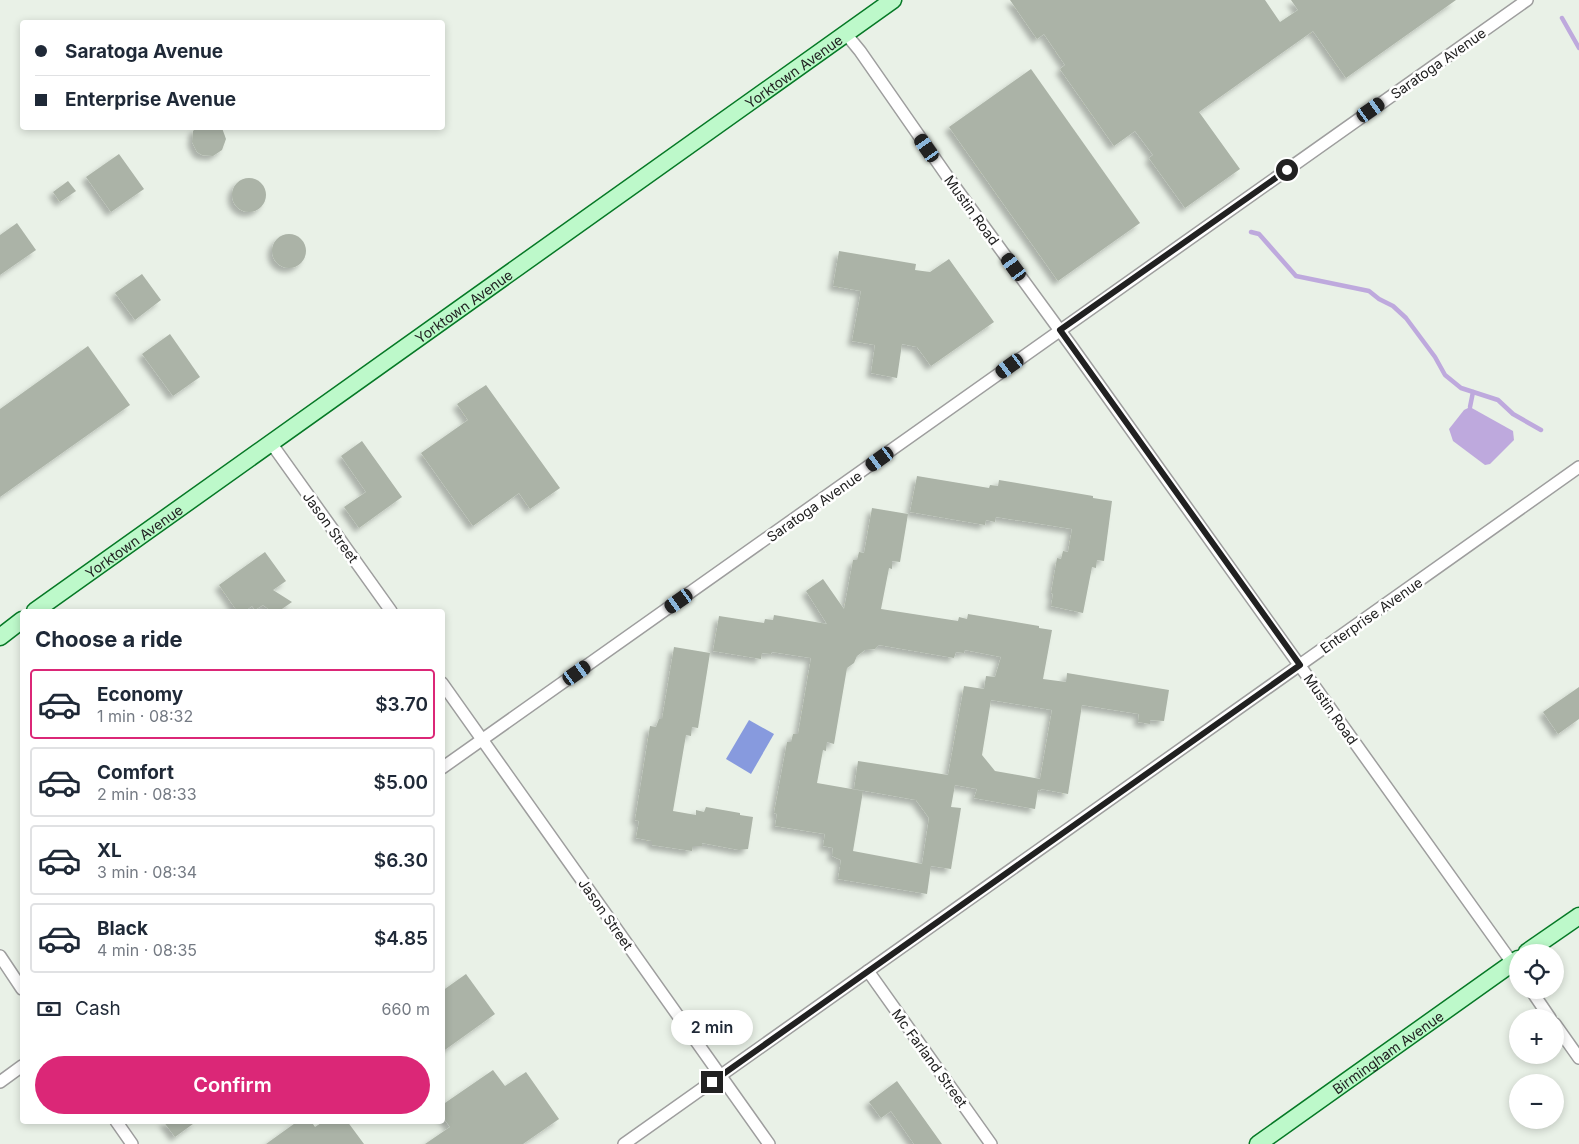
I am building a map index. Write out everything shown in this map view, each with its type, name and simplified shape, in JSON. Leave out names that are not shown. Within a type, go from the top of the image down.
[{"type":"main road","name":"Yorktown Avenue","points":[[38,609],[893,0]]},
{"type":"main road","points":[[0,636],[20,621]]},
{"type":"main road","points":[[1539,944],[1579,916]]},
{"type":"main road","name":"Birmingham Avenue","points":[[1258,1144],[1509,970]]},
{"type":"street","name":"Saratoga Avenue","points":[[445,766],[1527,0]]},
{"type":"street","name":"Mustin Road","points":[[846,34],[1509,955]]},
{"type":"street","name":"Jason Street","points":[[271,443],[390,609]]},
{"type":"street","name":"Enterprise Avenue","points":[[624,1144],[1579,467]]},
{"type":"street","name":"Jason Street","points":[[445,688],[769,1144]]},
{"type":"street","points":[[0,956],[20,986]]},
{"type":"street","name":"Mc Farland Street","points":[[868,971],[992,1144]]},
{"type":"street","points":[[1564,1037],[1579,1058]]},
{"type":"street","points":[[0,1082],[20,1067]]},
{"type":"street","points":[[118,1124],[132,1144]]},
{"type":"shaded area","points":[[1470,407],[1513,431],[1514,440],[1490,464],[1485,465],[1453,441],[1449,429],[1464,410]]},
{"type":"shaded area","points":[[749,720],[774,734],[751,774],[726,759]]},
{"type":"building","points":[[1010,0],[1265,0],[1280,22],[1298,10],[1291,0],[1456,0],[1346,78],[1313,31],[1199,112],[1240,169],[1185,208],[1149,158],[1153,155],[1135,131],[1114,146],[1060,69],[1065,65],[1044,34],[1037,39]]},
{"type":"building","points":[[1031,69],[1140,223],[1058,281],[949,127]]},
{"type":"building","points":[[223,130],[226,139],[222,150],[213,156],[202,155],[197,152],[192,142],[193,131]]},
{"type":"building","points":[[119,154],[144,189],[111,212],[86,177]]},
{"type":"building","points":[[249,178],[256,179],[261,183],[265,188],[265,202],[261,207],[256,211],[249,212],[242,211],[237,207],[233,202],[232,195],[233,188],[237,183],[242,179]]},
{"type":"building","points":[[68,181],[76,191],[60,202],[53,192]]},
{"type":"building","points":[[17,223],[36,250],[0,275],[0,235]]},
{"type":"building","points":[[289,234],[296,235],[301,239],[305,244],[305,258],[301,263],[296,267],[289,268],[282,267],[277,263],[273,258],[272,251],[273,244],[277,239],[282,235]]},
{"type":"building","points":[[839,251],[916,264],[915,270],[930,272],[949,259],[994,322],[931,366],[917,347],[902,344],[897,378],[871,373],[875,345],[852,341],[861,291],[833,286]]},
{"type":"building","points":[[142,274],[161,300],[135,320],[115,293]]},
{"type":"building","points":[[170,334],[200,377],[173,396],[142,354]]},
{"type":"building","points":[[88,346],[130,405],[0,497],[0,409]]},
{"type":"building","points":[[486,385],[560,488],[530,509],[519,493],[473,526],[421,453],[468,420],[457,404]]},
{"type":"building","points":[[362,441],[402,497],[359,528],[344,507],[366,492],[341,456]]},
{"type":"building","points":[[917,476],[989,488],[990,485],[998,486],[999,480],[1112,501],[1104,561],[1097,560],[1096,568],[1092,567],[1083,613],[1051,606],[1053,594],[1051,593],[1057,558],[1061,559],[1063,551],[1068,552],[1072,529],[996,517],[995,522],[986,520],[985,525],[910,512]]},
{"type":"building","points":[[872,508],[908,514],[900,562],[892,561],[892,569],[889,568],[881,609],[958,621],[959,617],[967,619],[968,614],[1039,626],[1039,628],[1052,630],[1043,679],[1066,682],[1067,673],[1169,690],[1164,721],[1150,720],[1150,724],[1138,722],[1139,714],[1082,705],[1068,794],[1038,790],[1035,809],[974,798],[977,789],[955,785],[951,807],[961,808],[951,869],[931,866],[927,894],[838,879],[841,860],[832,856],[833,848],[823,846],[825,834],[775,826],[777,814],[774,813],[787,742],[791,742],[793,734],[798,734],[811,658],[772,652],[771,654],[762,653],[761,659],[713,651],[719,616],[764,623],[765,619],[773,620],[774,615],[827,624],[806,591],[823,579],[844,609],[853,560],[857,560],[859,552],[864,553]],"holes":[[[879,645],[954,658],[956,652],[964,653],[965,650],[1001,657],[995,677],[986,676],[984,689],[964,686],[948,775],[858,761],[854,789],[916,800],[929,818],[922,864],[853,851],[863,791],[817,783],[823,750],[826,751],[827,742],[834,744],[847,668],[865,650],[875,649]],[[991,700],[1052,710],[1040,779],[995,771],[982,755]]]},
{"type":"building","points":[[265,552],[286,581],[273,590],[292,602],[282,609],[268,609],[263,605],[257,609],[252,606],[248,609],[236,609],[219,585]]},
{"type":"building","points":[[674,647],[710,653],[698,728],[692,727],[691,736],[686,735],[673,811],[696,815],[696,810],[704,812],[706,807],[753,817],[748,849],[739,850],[702,843],[702,846],[693,846],[692,851],[652,845],[652,841],[636,838],[639,821],[635,820],[650,726],[656,727],[659,719],[662,719]]},
{"type":"building","points":[[1579,687],[1579,719],[1558,734],[1543,712]]},
{"type":"building","points":[[466,974],[495,1014],[445,1050],[445,989]]},
{"type":"building","points":[[493,1070],[505,1086],[526,1072],[559,1119],[523,1144],[425,1144],[450,1127],[445,1120],[445,1103]]},
{"type":"building","points":[[897,1081],[942,1144],[914,1144],[891,1111],[881,1118],[869,1102]]},
{"type":"building","points":[[165,1124],[193,1124],[175,1137]]},
{"type":"building","points":[[294,1124],[313,1124],[315,1127],[320,1124],[349,1124],[364,1144],[266,1144]]},
{"type":"waterway","points":[[1562,18],[1579,48]]},
{"type":"waterway","points":[[1251,232],[1259,234],[1296,276],[1369,291],[1393,306],[1406,318],[1435,357],[1445,375],[1461,388],[1498,400],[1513,414],[1541,430]]},
{"type":"waterway","points":[[1470,407],[1473,392]]},
{"type":"route","points":[[712,1082],[1300,665],[1060,330],[1287,170]]}]
